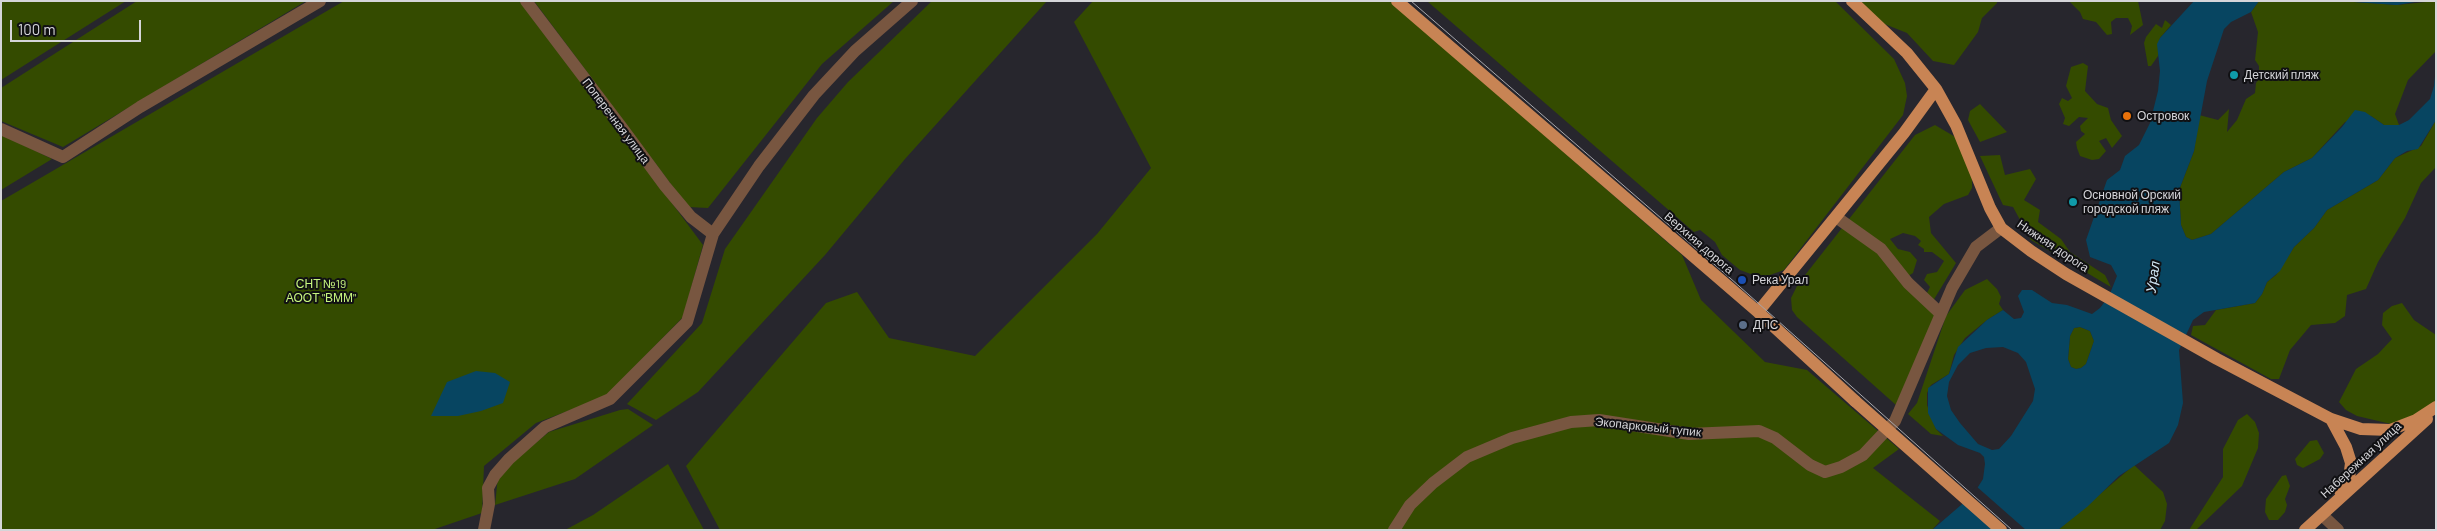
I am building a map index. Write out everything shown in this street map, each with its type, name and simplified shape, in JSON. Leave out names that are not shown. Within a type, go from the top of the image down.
[{"type":"main road","name":"Верхняя дорога","points":[[1397,1],[1758,312],[2001,530]]},
{"type":"main road","name":"Нижняя дорога","points":[[1852,1],[1907,53],[1936,89],[1956,125],[1990,208],[2001,228],[2030,251],[2066,274],[2217,359],[2332,419],[2361,429],[2390,430],[2416,420],[2436,409]]},
{"type":"main road","points":[[1758,312],[1904,134],[1936,89]]},
{"type":"main road","name":"Набережная улица","points":[[2305,530],[2436,409]]},
{"type":"main road","points":[[2322,515],[2349,479],[2351,463],[2346,447],[2332,419]]},
{"type":"street","points":[[1,129],[63,157],[140,107],[320,1]]},
{"type":"street","name":"Поперечная улица","points":[[526,1],[623,128],[664,186],[691,218],[713,234]]},
{"type":"street","points":[[484,530],[489,504],[488,488],[509,459],[545,427],[610,399],[687,322],[713,234],[760,166],[814,95],[855,50],[912,1]]},
{"type":"street","points":[[1836,217],[1881,249],[1908,283],[1940,313]]},
{"type":"street","name":"Экопарковый тупик","points":[[1394,530],[1410,505],[1433,483],[1468,457],[1512,438],[1571,422],[1599,420],[1689,434],[1759,431],[1775,438],[1800,459],[1818,469],[1826,472],[1841,467],[1863,455],[1895,421],[1940,313],[1976,248],[2001,228]]},
{"type":"street","points":[[2322,515],[2338,530]]},
{"type":"green space","points":[[1,1],[126,1],[1,80]]},
{"type":"green space","points":[[137,1],[306,1],[63,147],[1,121],[1,88]]},
{"type":"green space","name":"СНТ №19 АООТ \"ВММ\"","points":[[344,1],[522,1],[703,245],[683,317],[605,397],[536,423],[484,466],[482,513],[432,530],[1,530],[1,201]]},
{"type":"green space","points":[[534,1],[894,1],[822,64],[708,208],[688,207]]},
{"type":"green space","points":[[932,1],[1047,1],[905,159],[825,255],[698,392],[656,420],[627,404],[702,323],[725,249],[817,118],[848,82]]},
{"type":"green space","points":[[1093,1],[1390,1],[1682,255],[1701,300],[1765,362],[1807,370],[1899,449],[1873,468],[1940,521],[1932,530],[720,530],[686,466],[826,303],[857,292],[889,338],[975,356],[1097,234],[1151,168],[1074,22]]},
{"type":"green space","points":[[1427,1],[1835,1],[1894,59],[1905,83],[1907,96],[1903,115],[1784,270],[1770,275],[1756,276],[1740,270],[1722,255],[1715,242],[1700,230],[1694,232]]},
{"type":"green space","points":[[1860,1],[1997,1],[1997,3],[1982,18],[1978,32],[1954,65],[1933,61],[1907,33],[1882,23]]},
{"type":"green space","points":[[2069,1],[2138,1],[2143,25],[2130,35],[2132,26],[2128,18],[2116,18],[2111,22],[2112,34],[2107,35],[2096,22],[2083,19],[2080,12]]},
{"type":"green space","points":[[2259,1],[2340,1],[2397,5],[2436,1],[2436,51],[2408,80],[2395,114],[2399,125],[2384,125],[2371,116],[2345,122],[2312,158],[2284,172],[2211,234],[2192,240],[2186,237],[2181,225],[2179,190],[2194,151],[2199,115],[2218,120],[2229,109],[2227,132],[2237,120],[2246,99],[2255,93],[2256,83],[2259,79],[2259,66],[2255,60],[2258,32],[2251,12]]},
{"type":"green space","points":[[2165,20],[2171,25],[2160,38],[2158,56],[2151,66],[2148,66],[2144,43],[2146,37],[2156,24],[2162,28]]},
{"type":"green space","points":[[2083,63],[2088,66],[2085,91],[2097,104],[2108,108],[2111,120],[2122,136],[2112,148],[2106,138],[2099,141],[2106,151],[2099,159],[2092,160],[2080,156],[2076,142],[2085,134],[2081,131],[2080,126],[2088,118],[2079,117],[2069,126],[2063,124],[2065,118],[2059,104],[2062,98],[2068,101],[2072,98],[2066,86],[2071,67]]},
{"type":"green space","points":[[1980,104],[2007,132],[1980,142],[1968,120],[1970,111]]},
{"type":"green space","points":[[2436,120],[2436,167],[2421,183],[2405,218],[2378,262],[2366,289],[2347,295],[2345,316],[2335,323],[2311,325],[2290,350],[2279,379],[2271,379],[2191,335],[2193,326],[2205,325],[2216,310],[2255,303],[2262,294],[2267,282],[2276,275],[2294,247],[2314,228],[2327,210],[2378,180],[2395,158],[2421,146]]},
{"type":"green space","points":[[1935,125],[1957,138],[1972,173],[1972,188],[1968,195],[1944,204],[1929,217],[1931,233],[1956,263],[1933,301],[1926,295],[1930,287],[1924,280],[1927,274],[1937,272],[1944,261],[1932,252],[1924,252],[1924,249],[1918,245],[1921,241],[1915,236],[1903,233],[1890,239],[1898,249],[1910,252],[1917,260],[1913,273],[1902,280],[1935,315],[1896,405],[1797,317],[1792,310],[1791,298],[1798,284],[1915,135]]},
{"type":"green space","points":[[1,134],[52,159],[1,190]]},
{"type":"green space","points":[[2000,155],[2005,175],[2030,169],[2036,179],[2024,200],[2040,210],[2038,222],[2061,239],[2070,252],[2105,275],[2111,287],[2031,240],[2013,207],[2003,205],[1980,156]]},
{"type":"green space","points":[[1987,279],[1997,289],[2001,297],[1999,304],[2003,310],[1965,338],[1954,355],[1949,374],[1931,385],[1927,393],[1927,405],[1936,429],[1943,436],[1931,434],[1908,414],[1917,403],[1946,316],[1965,290]]},
{"type":"green space","points":[[2402,303],[2414,320],[2436,335],[2436,404],[2425,412],[2391,424],[2357,416],[2346,410],[2339,402],[2356,369],[2378,354],[2392,339],[2382,325],[2383,313],[2392,306]]},
{"type":"green space","points":[[2080,327],[2090,331],[2094,341],[2086,364],[2076,369],[2071,367],[2068,359],[2070,336],[2074,328]]},
{"type":"green space","points":[[628,409],[653,425],[575,479],[495,505],[498,476],[503,469],[549,432]]},
{"type":"green space","points":[[2247,414],[2255,422],[2259,433],[2258,448],[2242,486],[2197,529],[2189,530],[2223,477],[2223,449],[2238,420]]},
{"type":"green space","points":[[2317,440],[2324,453],[2320,459],[2303,468],[2297,465],[2295,459],[2310,441]]},
{"type":"green space","points":[[668,464],[704,530],[565,530],[593,515]]},
{"type":"green space","points":[[2134,465],[2163,492],[2167,504],[2165,521],[2160,530],[2058,530]]},
{"type":"green space","points":[[2286,475],[2290,486],[2285,499],[2287,505],[2285,512],[2278,520],[2269,520],[2265,512],[2266,499],[2282,476]]},
{"type":"water","name":"Урал","points":[[2194,1],[2259,1],[2251,12],[2231,22],[2224,29],[2207,81],[2194,151],[2179,190],[2181,225],[2186,237],[2192,240],[2211,234],[2284,172],[2312,158],[2342,127],[2355,110],[2365,112],[2384,125],[2399,125],[2409,120],[2430,99],[2434,86],[2436,67],[2436,120],[2418,149],[2407,151],[2395,158],[2378,180],[2327,210],[2314,228],[2294,247],[2280,271],[2267,282],[2262,294],[2255,303],[2204,312],[2193,320],[2179,350],[2183,403],[2178,425],[2169,443],[2119,476],[2087,507],[2058,530],[1932,530],[1968,499],[1978,487],[1983,479],[1985,464],[1984,457],[1980,453],[1958,445],[1936,429],[1928,413],[1928,388],[1949,374],[1958,347],[1987,320],[2003,310],[2014,319],[2021,318],[2024,312],[2018,296],[2022,290],[2032,290],[2052,303],[2067,305],[2092,314],[2100,308],[2109,296],[2117,276],[2111,265],[2090,257],[2086,240],[2107,180],[2120,170],[2125,156],[2139,145],[2150,123],[2158,91],[2160,71],[2157,44],[2160,38]],"holes":[[[2080,327],[2090,331],[2094,341],[2086,364],[2076,369],[2071,367],[2068,359],[2070,336],[2074,328]],[[2003,347],[2018,353],[2026,362],[2035,389],[2033,401],[2011,436],[1999,449],[1992,450],[1978,444],[1960,423],[1951,410],[1947,396],[1949,382],[1958,365],[1970,353],[1986,348]]]},
{"type":"water","points":[[2340,1],[2421,1],[2397,5]]},
{"type":"water","points":[[476,371],[495,373],[510,382],[503,403],[481,411],[458,416],[431,416],[447,382]]},
{"type":"pier","points":[[1976,486],[2026,530],[1995,530],[1967,497]]},
{"type":"tram line","points":[[1411,1],[1730,278],[2012,530]]},
{"type":"place","name":"Детский пляж","points":[[2234,75]]},
{"type":"place","name":"Островок","points":[[2127,116]]},
{"type":"place","name":"Основной Орский городской пляж","points":[[2073,202]]},
{"type":"place","name":"Река Урал","points":[[1742,280]]},
{"type":"place","name":"ДПС","points":[[1743,325]]}]
